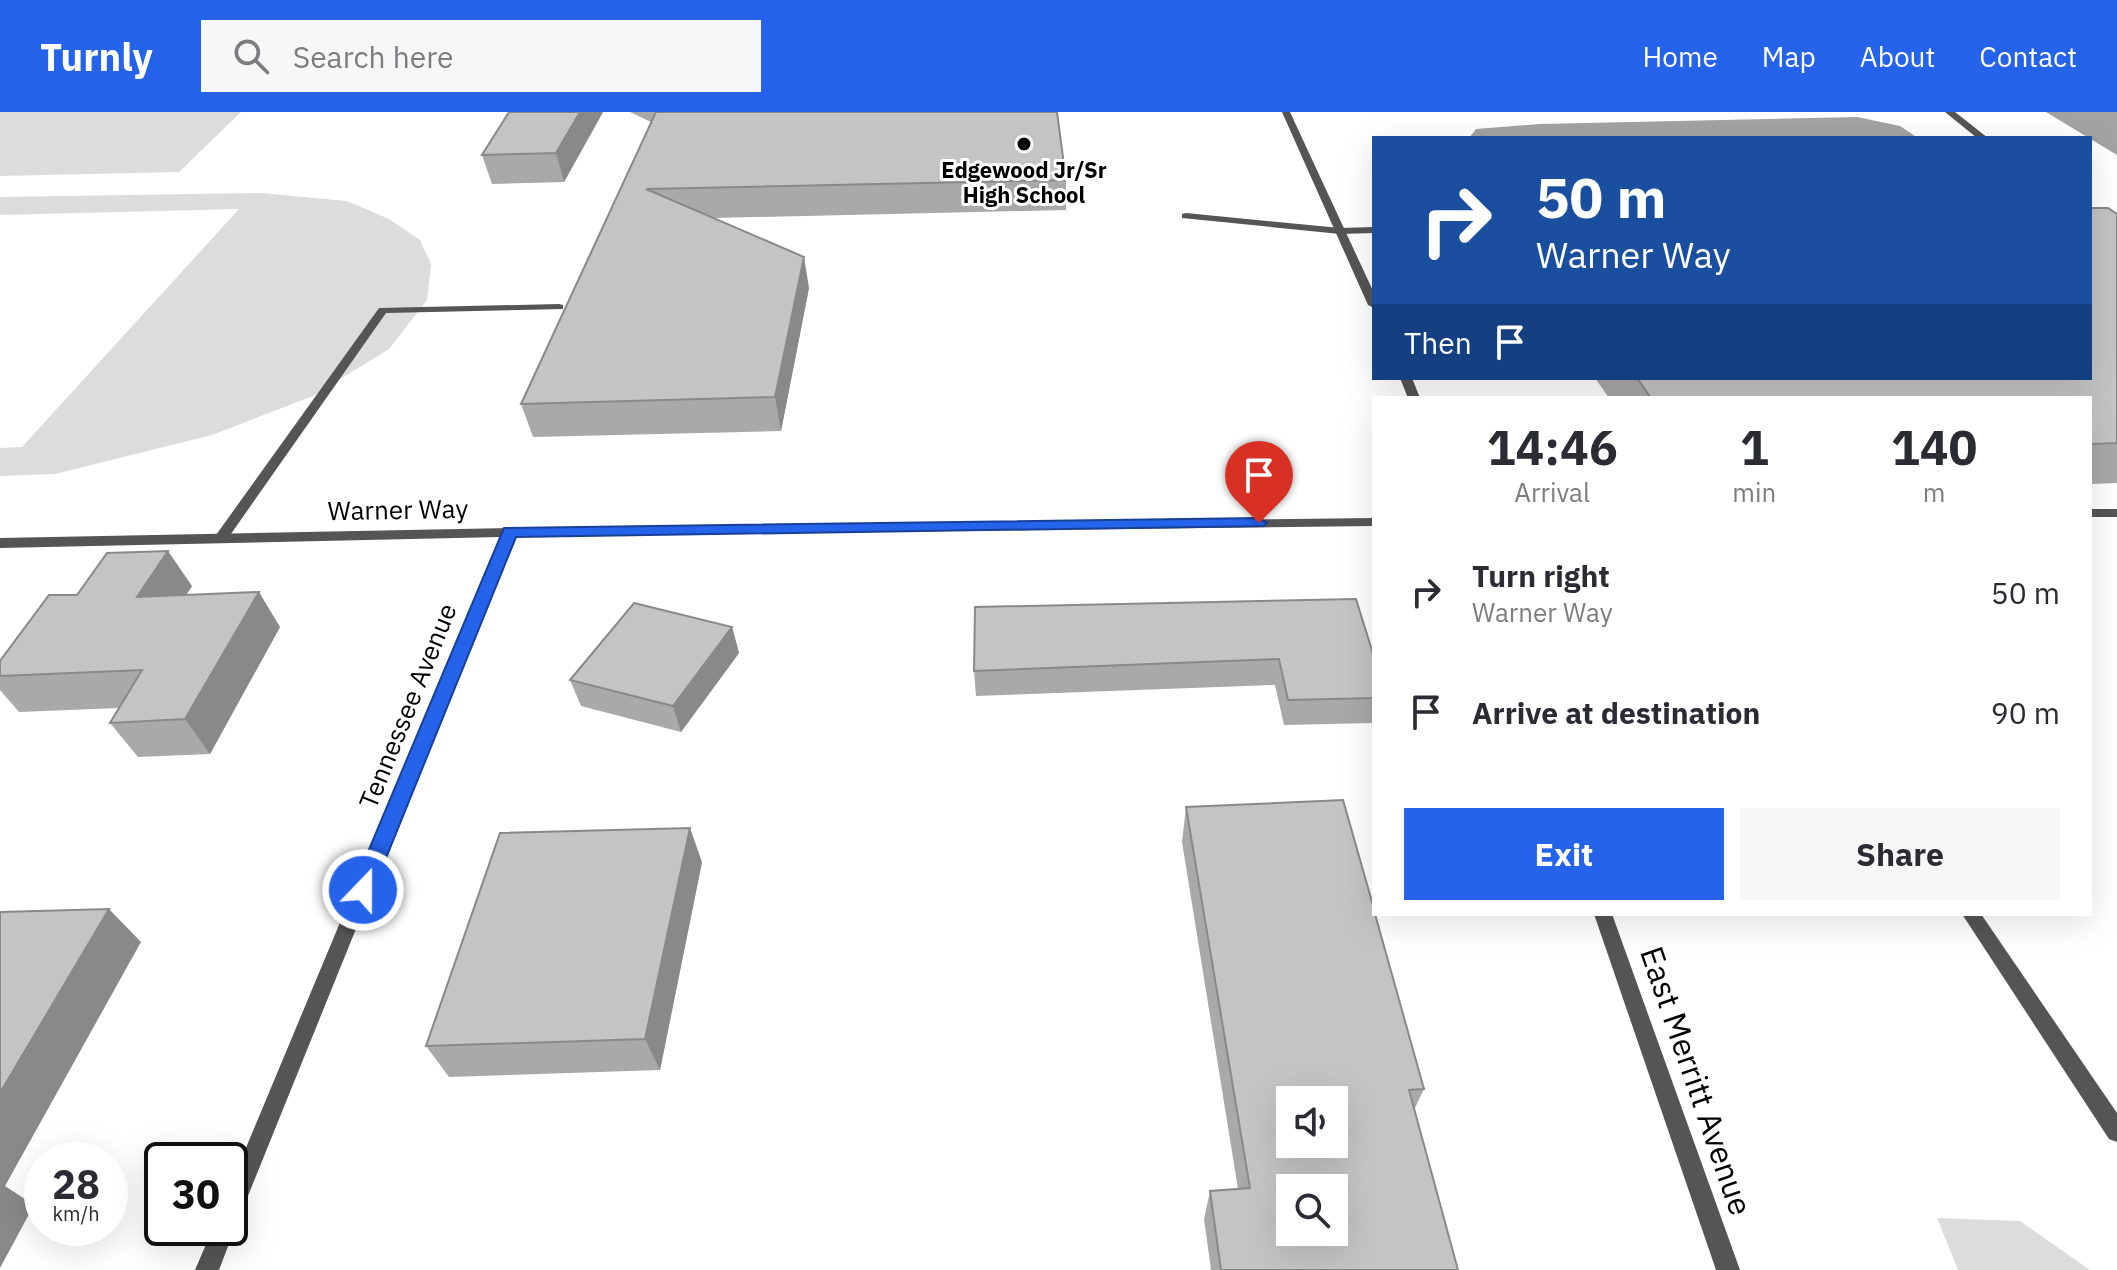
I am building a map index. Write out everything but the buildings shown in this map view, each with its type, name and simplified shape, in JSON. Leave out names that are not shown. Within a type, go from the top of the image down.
[{"type":"street","points":[[1286,112],[1372,301]]},
{"type":"street","points":[[1949,112],[1980,136]]},
{"type":"street","points":[[1186,216],[1340,231],[1372,230]]},
{"type":"street","points":[[221,538],[383,310],[559,307]]},
{"type":"street","points":[[2092,513],[2117,513]]},
{"type":"street","name":"Warner Way","points":[[0,543],[510,532],[1372,522]]},
{"type":"street","name":"Tennessee Avenue","points":[[248,1169],[510,532]]},
{"type":"street","name":"East Merritt Avenue","points":[[1604,916],[1728,1270]]},
{"type":"street","points":[[1972,916],[2117,1132]]},
{"type":"street","points":[[207,1270],[217,1246]]},
{"type":"shaded area","points":[[0,112],[241,112],[179,172],[0,176]]},
{"type":"shaded area","points":[[2046,112],[2117,112],[2117,155],[2092,140],[2092,136],[2086,136]]},
{"type":"shaded area","points":[[1857,117],[1900,126],[1915,136],[1471,136],[1476,129],[1540,124]]},
{"type":"shaded area","points":[[261,193],[347,201],[389,219],[420,240],[431,264],[427,300],[389,349],[313,396],[212,435],[55,474],[0,476],[0,448],[22,447],[239,209],[0,215],[0,197]]},
{"type":"shaded area","points":[[1937,1218],[2020,1221],[2090,1270],[1958,1270]]},
{"type":"place","name":"Edgewood Jr/Sr High School","points":[[1024,144]]},
{"type":"route","points":[[363,890],[510,532],[1259,523]]}]
